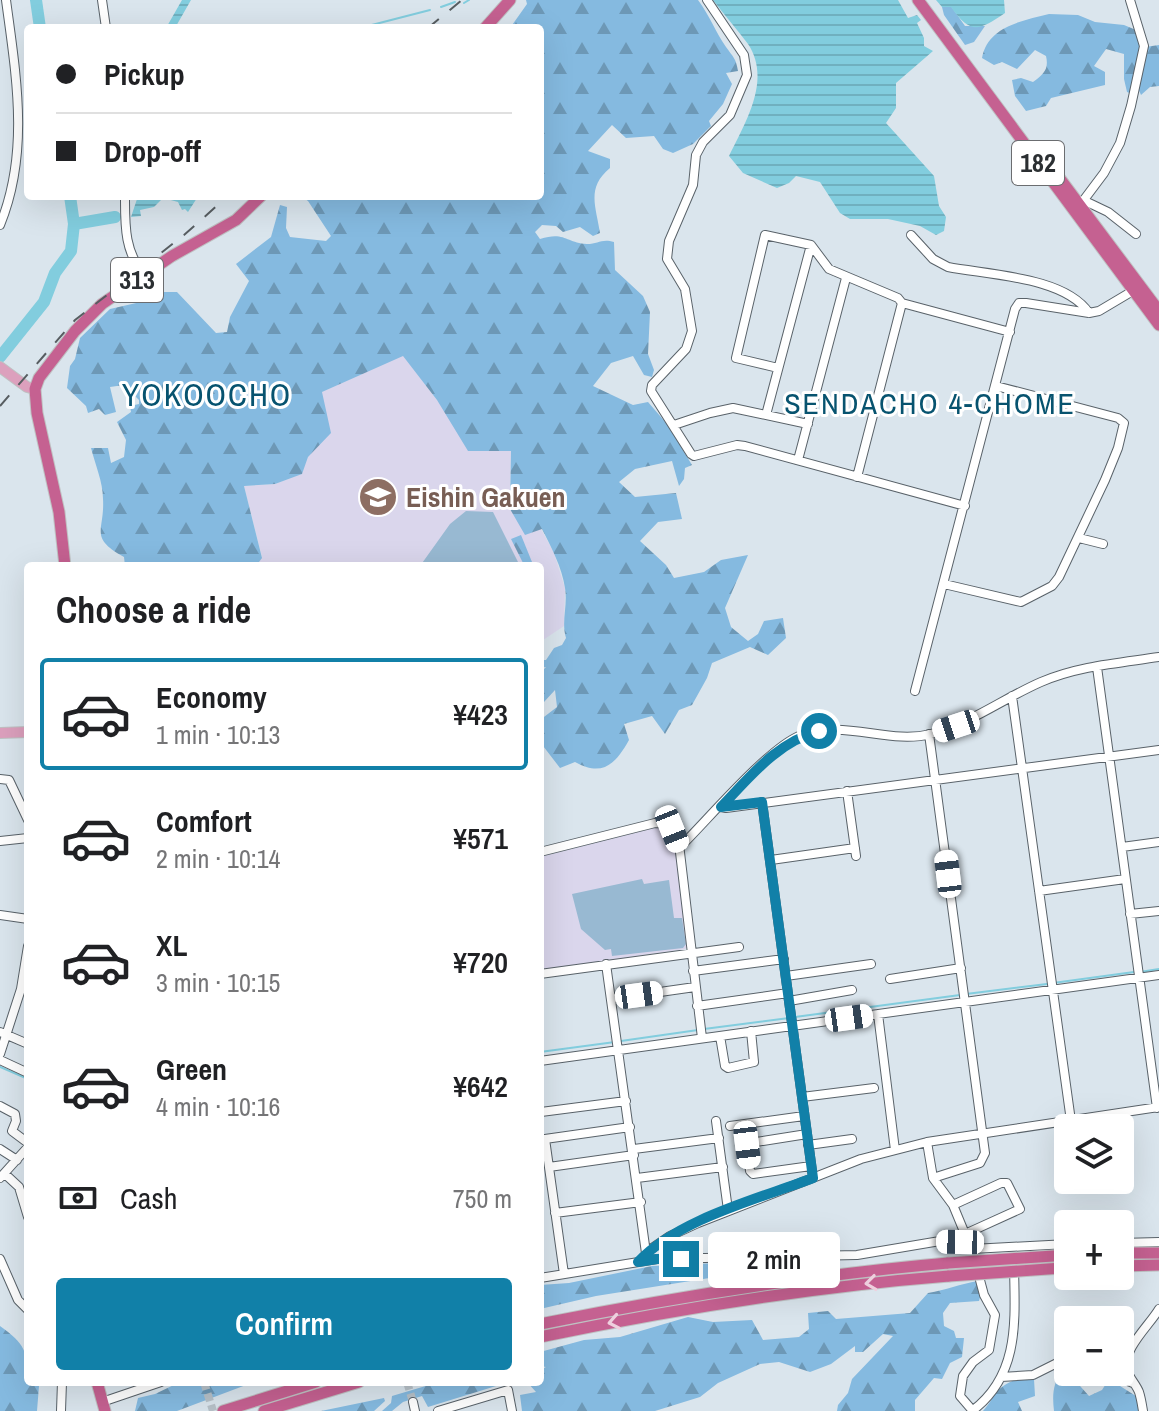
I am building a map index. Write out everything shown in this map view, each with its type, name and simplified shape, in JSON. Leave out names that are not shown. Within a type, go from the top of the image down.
[{"type":"highway","points":[[489,24],[510,0]]},
{"type":"highway","name":"182","points":[[918,0],[1080,206]]},
{"type":"highway","name":"182","points":[[927,0],[1080,206],[1159,325]]},
{"type":"highway","name":"313","points":[[35,389],[44,369],[88,317],[172,256],[236,220],[257,200]]},
{"type":"highway","name":"182","points":[[1137,289],[1159,311]]},
{"type":"highway","points":[[35,389],[38,422],[59,512],[65,562]]},
{"type":"highway","points":[[1134,1250],[1159,1253]]},
{"type":"highway","points":[[544,1323],[751,1285],[949,1269],[1054,1257]]},
{"type":"highway","points":[[1134,1266],[1159,1265]]},
{"type":"highway","points":[[544,1336],[727,1302],[886,1281],[949,1269],[1054,1268]]},
{"type":"highway","points":[[98,1386],[104,1407]]},
{"type":"highway","points":[[223,1411],[303,1386]]},
{"type":"highway","points":[[264,1411],[346,1386]]},
{"type":"main road","points":[[0,367],[35,389]]},
{"type":"main road","points":[[0,733],[24,732]]},
{"type":"street","points":[[0,225],[13,187],[19,133],[17,82],[6,0]]},
{"type":"street","points":[[102,0],[105,24]]},
{"type":"street","points":[[707,0],[744,55],[747,75],[730,115],[703,142],[696,155],[693,185],[669,241],[667,259],[685,289],[692,331],[686,349],[652,385],[651,391],[694,456],[737,445],[965,506]]},
{"type":"street","points":[[1130,0],[1144,46],[1131,106],[1120,143],[1104,173],[1080,206],[1108,212],[1136,234]]},
{"type":"street","points":[[125,200],[128,246],[135,263],[145,275]]},
{"type":"street","points":[[778,368],[736,358],[765,235],[811,245],[829,269],[898,298],[902,303],[1010,332]]},
{"type":"street","points":[[911,235],[933,259],[948,267],[1056,286],[1082,302],[1089,313]]},
{"type":"street","points":[[766,415],[811,245]]},
{"type":"street","points":[[798,460],[846,278]]},
{"type":"street","points":[[915,691],[1019,303],[1089,313],[1099,311],[1137,289]]},
{"type":"street","points":[[857,477],[902,303]]},
{"type":"street","points":[[944,584],[1021,602],[1052,586],[1079,538],[1118,448],[1124,423],[1107,413],[996,386]]},
{"type":"street","points":[[674,425],[733,408],[808,424]]},
{"type":"street","points":[[1079,538],[1103,544]]},
{"type":"street","points":[[679,844],[684,843],[721,807],[763,762],[801,736],[839,728],[905,737],[929,734],[956,726],[1064,673],[1159,657]]},
{"type":"street","points":[[1097,667],[1158,1108],[1118,1114]]},
{"type":"street","points":[[1012,696],[1070,1114]]},
{"type":"street","points":[[929,734],[985,1153],[980,1163],[933,1178]]},
{"type":"street","points":[[721,807],[1159,750]]},
{"type":"street","points":[[0,779],[9,780],[24,812]]},
{"type":"street","points":[[771,860],[856,852],[847,791]]},
{"type":"street","points":[[762,802],[813,1178]]},
{"type":"street","points":[[544,851],[655,823],[663,823],[672,829],[679,844],[701,1033]]},
{"type":"street","points":[[0,841],[24,838]]},
{"type":"street","points":[[1122,847],[1159,842]]},
{"type":"street","points":[[1039,891],[1125,879]]},
{"type":"street","points":[[1130,914],[1159,911]]},
{"type":"street","points":[[0,915],[24,918]]},
{"type":"street","points":[[544,973],[739,947]]},
{"type":"street","points":[[693,971],[784,959]]},
{"type":"street","points":[[606,964],[648,1251]]},
{"type":"street","points":[[786,976],[871,964]]},
{"type":"street","points":[[890,979],[961,968]]},
{"type":"street","points":[[24,971],[21,989],[3,1033],[0,1057],[24,1071]]},
{"type":"street","points":[[544,1060],[701,1033],[720,1036],[751,1031],[791,1020],[878,1014],[965,998],[1138,974],[1159,975]]},
{"type":"street","points":[[611,999],[695,987]]},
{"type":"street","points":[[697,1006],[852,990]]},
{"type":"street","points":[[878,1014],[895,1150]]},
{"type":"street","points":[[720,1036],[725,1066],[751,1065],[754,1062],[751,1031]]},
{"type":"street","points":[[3,1033],[24,1042]]},
{"type":"street","points":[[802,1097],[874,1088]]},
{"type":"street","points":[[544,1112],[626,1101]]},
{"type":"street","points":[[0,1106],[15,1114],[12,1131],[24,1142]]},
{"type":"street","points":[[730,1126],[804,1116]]},
{"type":"street","points":[[716,1121],[728,1210]]},
{"type":"street","points":[[638,1262],[670,1236],[728,1210],[861,1159],[927,1142],[1054,1123]]},
{"type":"street","points":[[564,1274],[545,1139],[630,1127]]},
{"type":"street","points":[[807,1134],[750,1143],[747,1145],[750,1171],[753,1174],[811,1166]]},
{"type":"street","points":[[549,1167],[719,1138]]},
{"type":"street","points":[[808,1145],[852,1139]]},
{"type":"street","points":[[927,1142],[933,1178],[953,1205],[963,1238],[972,1249],[984,1295],[995,1315],[989,1350],[968,1369],[959,1390],[960,1396],[973,1411],[986,1401],[1001,1377],[1015,1335],[1013,1247]]},
{"type":"street","points":[[0,1149],[17,1160]]},
{"type":"street","points":[[24,1150],[2,1176],[19,1187],[24,1204]]},
{"type":"street","points":[[637,1178],[723,1167]]},
{"type":"street","points":[[544,1277],[657,1259],[857,1255],[963,1238],[1020,1209],[1007,1183],[953,1205]]},
{"type":"street","points":[[555,1213],[641,1202]]},
{"type":"street","points":[[1134,1247],[1159,1242]]},
{"type":"street","points":[[972,1249],[1054,1245]]},
{"type":"street","points":[[0,1259],[18,1300],[24,1306]]},
{"type":"street","points":[[1134,1340],[1148,1327],[1159,1309]]},
{"type":"street","points":[[994,1322],[1015,1322]]},
{"type":"street","points":[[1001,1377],[1033,1375],[1054,1364]]},
{"type":"street","points":[[1134,1383],[1143,1411]]},
{"type":"street","points":[[61,1411],[62,1386]]},
{"type":"street","points":[[104,1407],[152,1386]]},
{"type":"street","points":[[438,1411],[508,1390],[512,1411]]},
{"type":"shaded area","points":[[182,0],[191,0],[177,24],[168,24]]},
{"type":"shaded area","points":[[713,0],[898,0],[908,18],[917,15],[921,20],[917,23],[924,46],[933,51],[896,83],[896,108],[886,123],[934,176],[939,206],[946,217],[944,231],[936,235],[920,226],[888,219],[850,219],[840,213],[820,182],[796,176],[777,188],[743,173],[729,156],[754,101],[757,87],[755,58],[748,44]]},
{"type":"shaded area","points":[[936,0],[1004,0],[1005,13],[988,24],[975,27],[964,22],[951,7],[942,7]]},
{"type":"shaded area","points":[[137,200],[161,200],[154,207],[140,210],[141,216],[131,217]]},
{"type":"shaded area","points":[[171,200],[196,200],[188,212],[182,210],[178,202]]},
{"type":"shaded area","name":"Eishin Gakuen","points":[[403,355],[437,400],[511,450],[510,509],[541,529],[554,553],[565,588],[564,626],[544,639],[544,562],[259,562],[262,557],[244,486],[275,484],[301,474],[308,457],[322,392]]},
{"type":"shaded area","points":[[466,511],[493,512],[518,562],[423,562],[450,524]]},
{"type":"shaded area","points":[[662,826],[674,836],[688,946],[685,949],[544,969],[544,856]]},
{"type":"shaded area","points":[[642,879],[644,884],[669,880],[674,918],[682,918],[686,944],[683,948],[612,956],[611,949],[605,950],[581,929],[572,894]]},
{"type":"green space","points":[[526,0],[698,0],[734,58],[738,71],[726,73],[732,84],[723,104],[709,121],[711,126],[693,144],[673,153],[663,149],[654,136],[626,138],[612,125],[588,151],[610,159],[610,168],[595,190],[600,233],[593,236],[580,227],[563,232],[556,226],[542,225],[535,232],[540,239],[555,236],[587,244],[614,242],[615,270],[643,296],[650,312],[648,354],[654,370],[652,377],[644,375],[633,356],[611,363],[593,386],[633,405],[648,402],[667,424],[692,465],[685,468],[684,479],[679,486],[672,461],[635,469],[619,482],[635,497],[676,493],[682,519],[658,522],[640,541],[666,565],[674,578],[704,572],[721,560],[748,555],[725,608],[731,627],[748,641],[758,634],[764,621],[783,618],[786,638],[768,655],[750,647],[712,663],[692,705],[679,710],[665,734],[652,716],[624,724],[629,740],[613,762],[600,768],[575,762],[560,768],[544,747],[544,717],[557,707],[555,690],[544,702],[544,660],[566,638],[566,594],[559,565],[542,529],[525,535],[510,509],[511,451],[468,451],[437,400],[403,356],[322,392],[331,433],[308,457],[302,474],[275,484],[244,486],[262,558],[259,562],[125,562],[124,557],[102,538],[103,493],[91,448],[108,448],[111,463],[124,457],[126,440],[117,422],[131,412],[130,406],[139,404],[139,400],[124,385],[110,387],[116,412],[105,415],[99,409],[88,413],[86,406],[67,388],[70,366],[80,338],[110,309],[145,301],[157,292],[177,292],[216,333],[227,332],[230,317],[249,281],[236,264],[271,237],[280,205],[287,207],[286,228],[290,237],[326,241],[331,236],[307,200],[544,200],[544,24],[513,24],[527,4]]},
{"type":"green space","points":[[951,6],[965,26],[985,26],[974,42],[965,45],[944,15],[942,7]]},
{"type":"green space","points":[[1049,14],[1078,15],[1095,22],[1124,25],[1136,30],[1140,47],[1132,94],[1127,92],[1124,79],[1124,54],[1106,49],[1094,66],[1105,72],[1105,85],[1051,98],[1046,106],[1026,111],[1015,96],[1012,80],[1021,78],[1033,82],[1045,71],[1046,56],[1035,50],[1017,69],[1002,62],[994,65],[982,58],[985,47],[999,32]]},
{"type":"green space","points":[[1159,45],[1159,86],[1150,87],[1141,95],[1138,88],[1145,47]]},
{"type":"green space","points":[[521,535],[532,562],[522,562],[511,539]]},
{"type":"green space","points":[[785,1260],[785,1266],[596,1296],[544,1308],[544,1285],[569,1283],[652,1266]]},
{"type":"green space","points":[[978,1281],[982,1290],[979,1301],[950,1303],[943,1313],[944,1326],[954,1331],[956,1338],[964,1338],[962,1357],[950,1363],[942,1379],[934,1378],[915,1400],[915,1411],[837,1411],[852,1379],[893,1336],[883,1334],[863,1352],[855,1352],[855,1346],[831,1364],[810,1372],[779,1362],[760,1364],[718,1383],[700,1397],[655,1411],[522,1411],[520,1395],[536,1392],[531,1386],[544,1386],[544,1351],[584,1340],[620,1337],[688,1317],[713,1322],[752,1320],[763,1340],[799,1337],[809,1329],[808,1313],[828,1311],[836,1319],[910,1313],[928,1293]]},
{"type":"green space","points":[[0,1326],[23,1349],[24,1386],[39,1386],[37,1411],[0,1411]]},
{"type":"green space","points":[[1019,1378],[1034,1379],[1035,1396],[1018,1402],[1022,1411],[983,1411],[1000,1389]]},
{"type":"green space","points":[[172,1386],[243,1386],[177,1411],[135,1411],[138,1398]]},
{"type":"green space","points":[[426,1386],[496,1386],[428,1407],[422,1396],[403,1402],[392,1411],[382,1411],[391,1403],[392,1396]]},
{"type":"green space","points":[[1080,1386],[1089,1396],[1105,1386],[1120,1386],[1139,1398],[1139,1411],[1054,1411],[1054,1388]]},
{"type":"green space","points":[[384,1398],[385,1401],[374,1411],[321,1411]]},
{"type":"waterway","points":[[36,0],[39,24]]},
{"type":"waterway","points":[[464,3],[469,0]]},
{"type":"waterway","points":[[441,7],[455,2]]},
{"type":"waterway","points":[[376,24],[430,10]]},
{"type":"waterway","points":[[0,357],[44,302],[55,273],[71,251],[74,224],[71,200]]},
{"type":"waterway","points":[[74,224],[115,217]]},
{"type":"waterway","points":[[1140,972],[1159,969]]},
{"type":"waterway","points":[[1053,983],[1134,972]]},
{"type":"waterway","points":[[966,994],[1047,984]]},
{"type":"waterway","points":[[795,1017],[960,995]]},
{"type":"waterway","points":[[704,1029],[789,1018]]},
{"type":"waterway","points":[[621,1041],[698,1030]]},
{"type":"waterway","points":[[544,1051],[615,1042]]},
{"type":"waterway","points":[[0,1067],[24,1077]]},
{"type":"tunnel","points":[[205,1386],[213,1411]]},
{"type":"tunnel","points":[[408,1386],[413,1402]]},
{"type":"railway","points":[[433,24],[462,0]]},
{"type":"railway","points":[[0,406],[75,320],[184,235],[223,200]]},
{"type":"place","name":"Eishin Gakuen","points":[[378,497]]},
{"type":"district","name":"YOKOOCHO","points":[[207,395]]},
{"type":"district","name":"SENDACHO 4-CHOME","points":[[930,404]]},
{"type":"route","points":[[681,1259],[638,1262],[670,1236],[813,1178],[762,802],[721,807],[763,762],[789,742],[819,731]]}]
